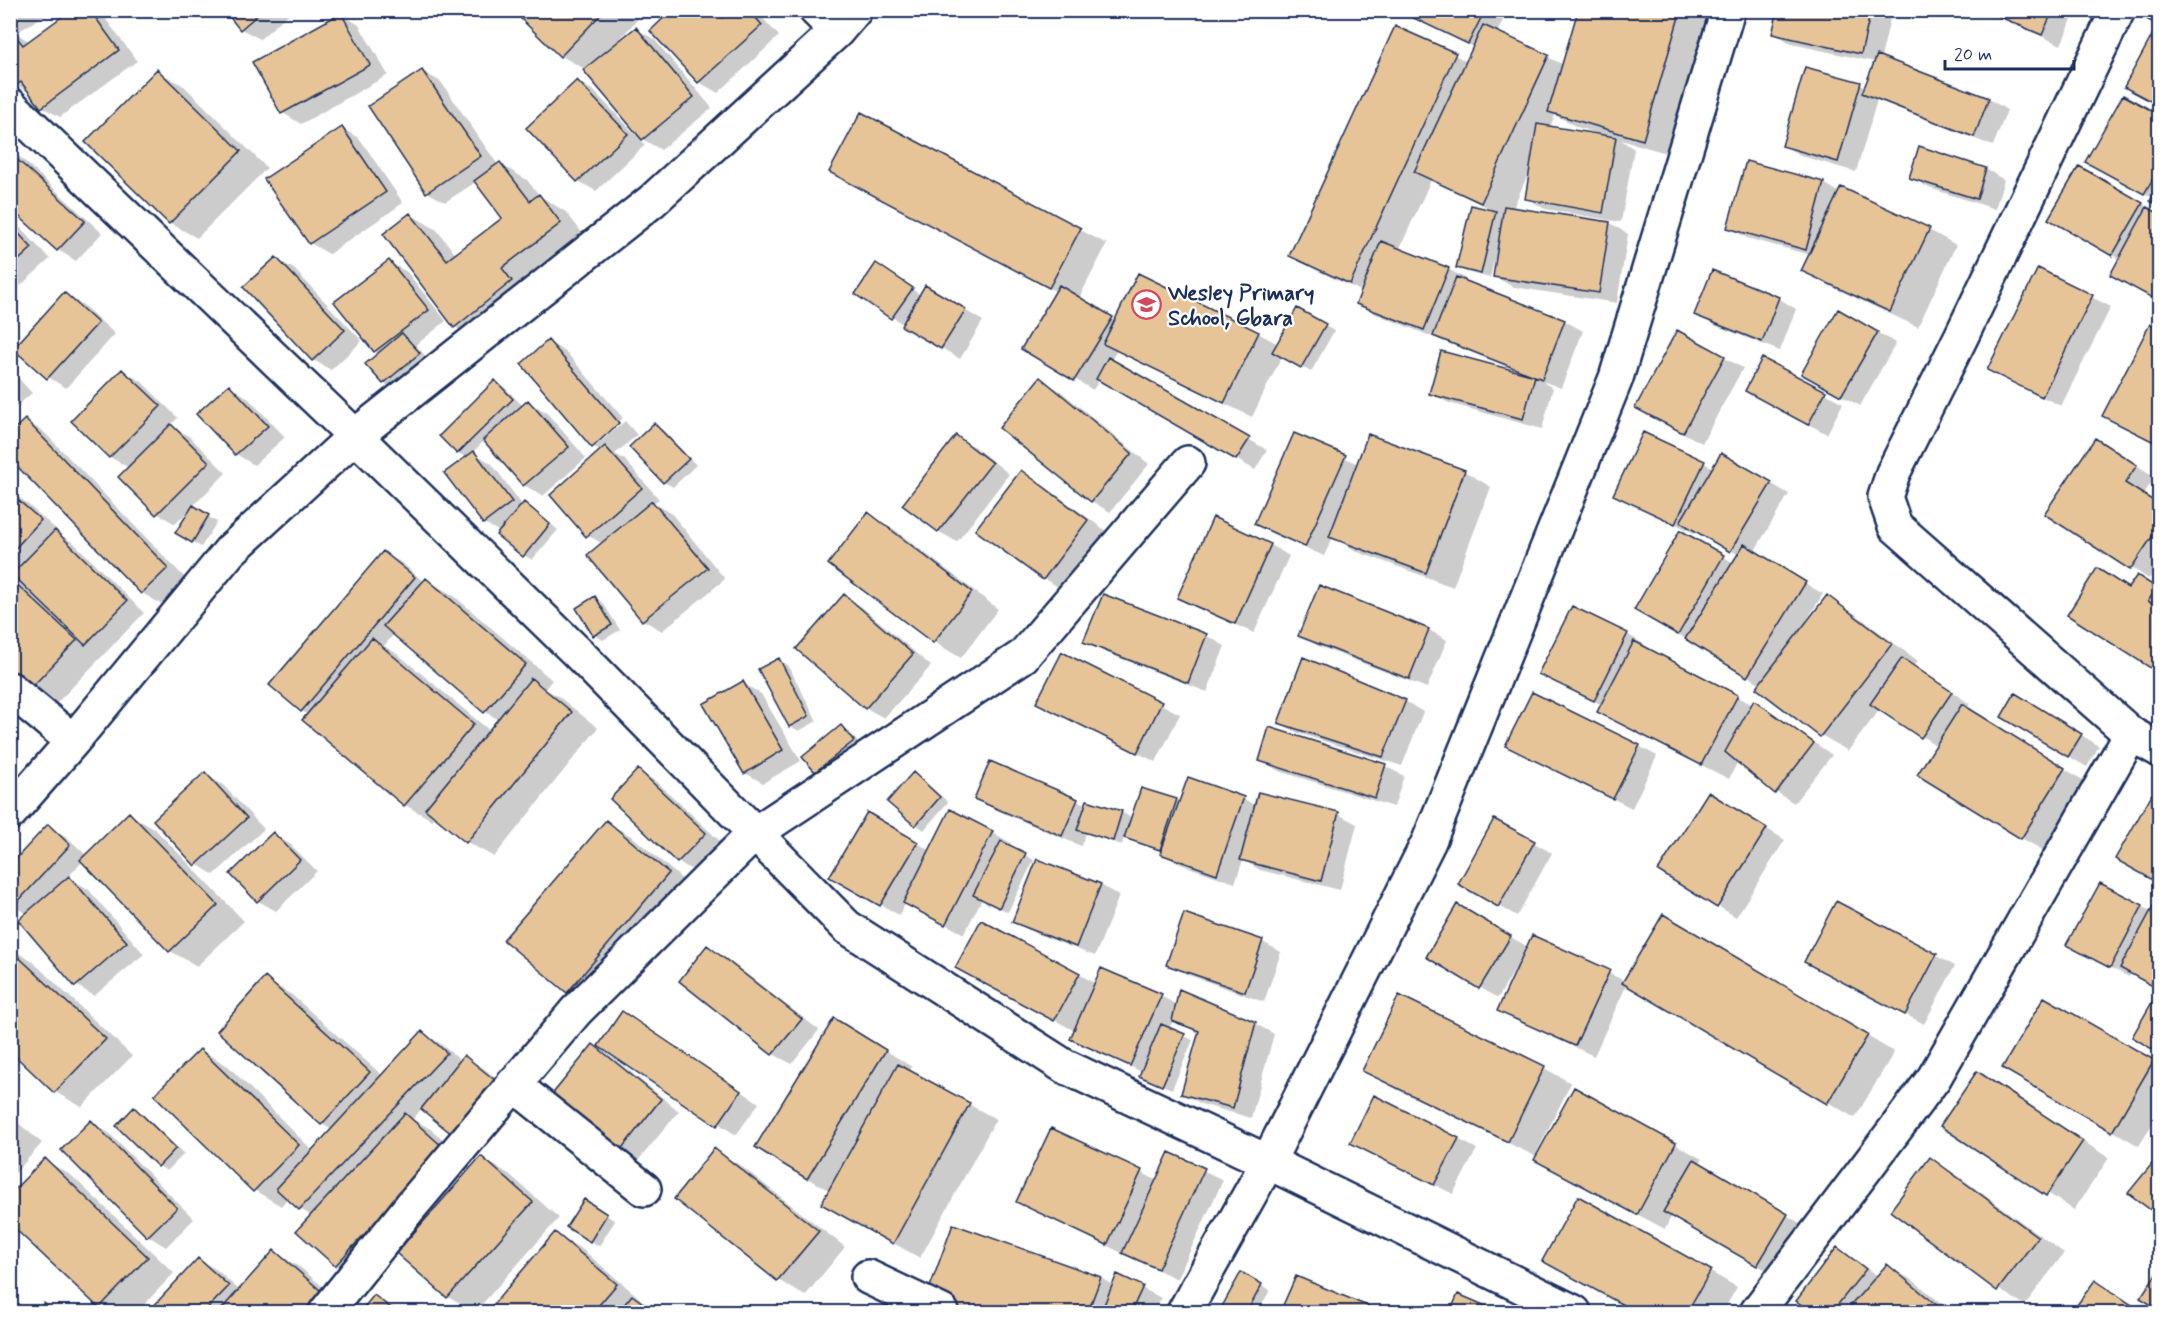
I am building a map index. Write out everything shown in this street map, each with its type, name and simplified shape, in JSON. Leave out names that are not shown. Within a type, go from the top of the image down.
[{"type":"street","points":[[1184,1312],[1268,1162],[1429,841],[1616,378],[1728,10]]},
{"type":"street","points":[[2118,10],[1893,473],[1886,498],[1895,526],[2131,734],[2160,750]]},
{"type":"street","points":[[10,813],[73,741],[230,551],[356,436],[651,201],[836,17]]},
{"type":"street","points":[[10,105],[356,436],[578,653],[847,927],[1064,1066],[1268,1162],[1574,1312]]},
{"type":"street","points":[[326,1312],[411,1206],[576,1011],[754,834],[1023,656],[1188,463]]},
{"type":"street","points":[[10,689],[73,741]]},
{"type":"street","points":[[1757,1312],[1934,1078],[2131,734]]},
{"type":"street","points":[[513,1084],[644,1189]]},
{"type":"street","points":[[868,1277],[942,1312]]},
{"type":"building","points":[[71,10],[90,10],[119,50],[41,108],[21,82],[15,86],[10,79],[10,29],[23,45]]},
{"type":"building","points":[[224,10],[263,10],[240,30]]},
{"type":"building","points":[[512,10],[605,10],[560,57]]},
{"type":"building","points":[[672,10],[715,10],[722,18],[730,10],[749,10],[762,25],[698,83],[650,31]]},
{"type":"building","points":[[1407,10],[1485,10],[1468,44],[1405,14]]},
{"type":"building","points":[[1578,10],[1681,10],[1643,140],[1548,112]]},
{"type":"building","points":[[1778,10],[1871,10],[1861,54],[1772,34]]},
{"type":"building","points":[[1984,10],[2053,10],[2042,35]]},
{"type":"building","points":[[2148,10],[2160,10],[2160,26],[2144,18]]},
{"type":"building","points":[[341,13],[370,65],[281,114],[252,62]]},
{"type":"building","points":[[1483,25],[1549,55],[1481,203],[1414,172]]},
{"type":"building","points":[[1395,26],[1456,53],[1350,284],[1289,256]]},
{"type":"building","points":[[636,27],[694,97],[642,140],[583,70]]},
{"type":"building","points":[[2153,34],[2160,38],[2160,106],[2124,87]]},
{"type":"building","points":[[1877,55],[1989,98],[1974,137],[1862,93]]},
{"type":"building","points":[[1805,67],[1861,82],[1838,162],[1782,146]]},
{"type":"building","points":[[157,69],[241,151],[169,224],[85,142]]},
{"type":"building","points":[[422,70],[481,156],[426,193],[368,106]]},
{"type":"building","points":[[577,80],[628,134],[577,182],[526,128]]},
{"type":"building","points":[[2123,95],[2160,115],[2160,166],[2144,194],[2085,162]]},
{"type":"building","points":[[861,112],[1081,228],[1049,288],[829,172]]},
{"type":"building","points":[[1537,124],[1616,137],[1603,213],[1525,199]]},
{"type":"building","points":[[342,127],[386,192],[309,244],[264,179]]},
{"type":"building","points":[[1919,146],[1986,168],[1977,199],[1909,178]]},
{"type":"building","points":[[10,153],[85,221],[57,251],[10,208]]},
{"type":"building","points":[[1746,161],[1824,182],[1806,250],[1727,228]]},
{"type":"building","points":[[500,162],[530,201],[539,194],[561,223],[502,268],[512,281],[454,328],[383,234],[410,213],[447,260],[502,218],[474,181]]},
{"type":"building","points":[[2079,166],[2143,203],[2112,256],[2048,219]]},
{"type":"building","points":[[2160,184],[2160,206],[2150,201]]},
{"type":"building","points":[[1841,187],[1930,228],[1890,312],[1801,271]]},
{"type":"building","points":[[1471,205],[1496,211],[1481,274],[1456,268]]},
{"type":"building","points":[[1504,206],[1610,222],[1599,293],[1493,277]]},
{"type":"building","points":[[2147,207],[2160,214],[2160,302],[2110,275]]},
{"type":"building","points":[[10,224],[32,248],[10,268]]},
{"type":"building","points":[[1381,241],[1449,268],[1424,330],[1356,304]]},
{"type":"building","points":[[276,257],[345,330],[312,361],[243,287]]},
{"type":"building","points":[[389,260],[429,310],[374,352],[334,302]]},
{"type":"building","points":[[876,263],[913,288],[891,319],[855,294]]},
{"type":"building","points":[[2038,268],[2093,295],[2042,397],[1987,370]]},
{"type":"building","points":[[1712,270],[1779,297],[1762,342],[1694,315]]},
{"type":"building","points":[[1138,273],[1259,332],[1224,403],[1103,344]]},
{"type":"building","points":[[1456,277],[1565,320],[1542,379],[1433,336]]},
{"type":"building","points":[[925,285],[966,309],[941,349],[901,326]]},
{"type":"building","points":[[1059,285],[1113,317],[1074,381],[1021,349]]},
{"type":"building","points":[[64,292],[98,323],[47,379],[13,349]]},
{"type":"building","points":[[1297,308],[1326,324],[1301,368],[1272,352]]},
{"type":"building","points":[[1838,309],[1878,332],[1841,396],[1801,374]]},
{"type":"building","points":[[2150,324],[2160,329],[2160,445],[2102,416]]},
{"type":"building","points":[[1677,330],[1725,356],[1683,433],[1635,408]]},
{"type":"building","points":[[402,333],[420,353],[383,384],[365,364]]},
{"type":"building","points":[[548,340],[619,423],[592,448],[521,364]]},
{"type":"building","points":[[1441,351],[1535,376],[1523,419],[1429,394]]},
{"type":"building","points":[[1108,357],[1250,438],[1236,460],[1096,379]]},
{"type":"building","points":[[1762,358],[1826,391],[1808,425],[1745,391]]},
{"type":"building","points":[[122,369],[161,406],[109,458],[71,421]]},
{"type":"building","points":[[1040,377],[1132,453],[1091,502],[999,428]]},
{"type":"building","points":[[495,380],[513,399],[457,454],[439,436]]},
{"type":"building","points":[[229,384],[268,426],[235,455],[196,414]]},
{"type":"building","points":[[528,400],[569,447],[523,486],[483,440]]},
{"type":"building","points":[[25,419],[168,568],[141,594],[10,459],[10,433]]},
{"type":"building","points":[[654,423],[689,459],[663,483],[629,447]]},
{"type":"building","points":[[171,424],[209,462],[156,515],[118,477]]},
{"type":"building","points":[[1643,432],[1705,461],[1675,524],[1613,495]]},
{"type":"building","points":[[1294,433],[1346,455],[1305,547],[1254,524]]},
{"type":"building","points":[[1368,434],[1465,470],[1426,573],[1329,537]]},
{"type":"building","points":[[956,435],[992,463],[938,532],[902,505]]},
{"type":"building","points":[[2095,438],[2137,465],[2125,483],[2160,505],[2160,525],[2130,570],[2044,514]]},
{"type":"building","points":[[605,446],[642,488],[586,537],[550,495]]},
{"type":"building","points":[[474,451],[512,502],[483,524],[444,473]]},
{"type":"building","points":[[1721,453],[1772,482],[1730,552],[1680,522]]},
{"type":"building","points":[[1021,470],[1088,520],[1043,580],[975,530]]},
{"type":"building","points":[[10,493],[41,520],[10,554]]},
{"type":"building","points":[[652,501],[708,568],[642,621],[587,555]]},
{"type":"building","points":[[524,502],[550,524],[523,557],[496,535]]},
{"type":"building","points":[[193,505],[209,515],[192,543],[175,533]]},
{"type":"building","points":[[868,512],[972,592],[933,643],[828,564]]},
{"type":"building","points":[[1213,517],[1271,544],[1235,624],[1177,598]]},
{"type":"building","points":[[55,530],[127,601],[85,645],[12,574]]},
{"type":"building","points":[[1680,530],[1724,555],[1678,635],[1634,610]]},
{"type":"building","points":[[1744,544],[1806,582],[1747,677],[1685,639]]},
{"type":"building","points":[[383,551],[415,577],[301,712],[269,685]]},
{"type":"building","points":[[2097,568],[2128,588],[2137,575],[2157,588],[2148,601],[2160,608],[2160,674],[2067,615]]},
{"type":"building","points":[[10,578],[77,640],[25,694],[10,681]]},
{"type":"building","points":[[426,578],[526,664],[484,713],[383,626]]},
{"type":"building","points":[[1319,585],[1429,629],[1409,679],[1298,636]]},
{"type":"building","points":[[844,594],[913,654],[865,709],[796,649]]},
{"type":"building","points":[[1103,594],[1207,634],[1188,683],[1083,642]]},
{"type":"building","points":[[1827,595],[1892,644],[1820,737],[1756,688]]},
{"type":"building","points":[[595,596],[612,625],[593,636],[576,608]]},
{"type":"building","points":[[1572,606],[1628,633],[1594,701],[1538,674]]},
{"type":"building","points":[[372,638],[474,724],[404,806],[302,720]]},
{"type":"building","points":[[1634,641],[1738,695],[1701,765],[1597,712]]},
{"type":"building","points":[[1062,652],[1162,702],[1137,753],[1036,703]]},
{"type":"building","points":[[1303,657],[1406,700],[1383,757],[1278,723]]},
{"type":"building","points":[[779,658],[809,716],[789,727],[758,669]]},
{"type":"building","points":[[1902,658],[1952,692],[1921,738],[1870,704]]},
{"type":"building","points":[[531,678],[572,712],[466,843],[425,809]]},
{"type":"building","points":[[743,681],[783,750],[744,774],[703,704]]},
{"type":"building","points":[[1532,692],[1640,745],[1613,799],[1505,746]]},
{"type":"building","points":[[2015,693],[2082,734],[2068,757],[2001,717]]},
{"type":"building","points":[[1754,700],[1814,743],[1775,794],[1725,752]]},
{"type":"building","points":[[1962,704],[2065,768],[2021,839],[1917,775]]},
{"type":"building","points":[[841,725],[854,741],[815,772],[802,757]]},
{"type":"building","points":[[1269,727],[1386,764],[1375,798],[1259,761]]},
{"type":"building","points":[[990,761],[1078,799],[1062,836],[974,799]]},
{"type":"building","points":[[638,769],[706,833],[677,863],[610,799]]},
{"type":"building","points":[[205,772],[247,818],[195,866],[153,820]]},
{"type":"building","points":[[913,772],[940,797],[915,826],[887,802]]},
{"type":"building","points":[[1188,777],[1244,797],[1217,874],[1160,854]]},
{"type":"building","points":[[1141,788],[1177,799],[1160,850],[1124,838]]},
{"type":"building","points":[[1258,792],[1339,812],[1321,881],[1240,860]]},
{"type":"building","points":[[1708,792],[1767,828],[1717,908],[1658,871]]},
{"type":"building","points":[[2152,794],[2160,799],[2160,884],[2115,859]]},
{"type":"building","points":[[1087,800],[1122,811],[1113,841],[1077,830]]},
{"type":"building","points":[[950,809],[993,831],[945,925],[903,903]]},
{"type":"building","points":[[129,812],[218,905],[169,952],[80,860]]},
{"type":"building","points":[[867,812],[918,842],[880,906],[829,877]]},
{"type":"building","points":[[1494,819],[1535,841],[1498,907],[1458,884]]},
{"type":"building","points":[[606,820],[669,873],[567,993],[503,940]]},
{"type":"building","points":[[48,824],[70,845],[12,908],[10,906],[10,865]]},
{"type":"building","points":[[273,832],[300,860],[257,902],[230,874]]},
{"type":"building","points":[[1001,841],[1026,853],[999,908],[973,895]]},
{"type":"building","points":[[1037,859],[1101,884],[1076,947],[1012,922]]},
{"type":"building","points":[[69,876],[127,942],[75,987],[18,920]]},
{"type":"building","points":[[2100,883],[2143,905],[2110,968],[2066,945]]},
{"type":"building","points":[[1836,901],[1937,954],[1905,1015],[1804,962]]},
{"type":"building","points":[[1457,904],[1511,936],[1479,989],[1426,957]]},
{"type":"building","points":[[2154,905],[2160,908],[2160,990],[2120,968]]},
{"type":"building","points":[[1184,913],[1263,940],[1245,992],[1166,965]]},
{"type":"building","points":[[1663,914],[1868,1035],[1827,1104],[1622,983]]},
{"type":"building","points":[[981,920],[1080,973],[1054,1021],[955,968]]},
{"type":"building","points":[[1532,935],[1610,970],[1575,1046],[1497,1011]]},
{"type":"building","points":[[707,945],[802,1019],[772,1055],[679,981]]},
{"type":"building","points":[[10,949],[106,1039],[54,1093],[10,1051]]},
{"type":"building","points":[[1101,968],[1162,994],[1130,1066],[1070,1039]]},
{"type":"building","points":[[265,977],[370,1072],[321,1125],[217,1031]]},
{"type":"building","points":[[1179,989],[1256,1022],[1233,1108],[1181,1094],[1199,1031],[1172,1021]]},
{"type":"building","points":[[1399,995],[1545,1066],[1508,1142],[1362,1071]]},
{"type":"building","points":[[2044,997],[2154,1060],[2112,1132],[2002,1068]]},
{"type":"building","points":[[2155,997],[2160,1000],[2160,1054],[2132,1037]]},
{"type":"building","points":[[622,1011],[741,1091],[717,1126],[598,1046]]},
{"type":"building","points":[[834,1018],[886,1050],[807,1179],[755,1147]]},
{"type":"building","points":[[1161,1024],[1185,1034],[1162,1086],[1139,1076]]},
{"type":"building","points":[[422,1031],[447,1053],[299,1210],[276,1189]]},
{"type":"building","points":[[593,1044],[661,1099],[619,1152],[550,1097]]},
{"type":"building","points":[[200,1049],[299,1145],[253,1192],[154,1095]]},
{"type":"building","points":[[464,1055],[496,1081],[453,1135],[421,1109]]},
{"type":"building","points":[[898,1064],[970,1103],[893,1244],[821,1204]]},
{"type":"building","points":[[1977,1071],[2083,1141],[2046,1196],[1940,1126]]},
{"type":"building","points":[[1574,1087],[1676,1143],[1637,1215],[1534,1160]]},
{"type":"building","points":[[1374,1095],[1459,1138],[1434,1185],[1350,1143]]},
{"type":"building","points":[[134,1107],[176,1148],[158,1167],[116,1126]]},
{"type":"building","points":[[405,1113],[444,1148],[335,1266],[296,1231]]},
{"type":"building","points":[[91,1120],[177,1208],[147,1237],[61,1150]]},
{"type":"building","points":[[1051,1128],[1142,1170],[1107,1245],[1016,1202]]},
{"type":"building","points":[[714,1148],[819,1231],[777,1281],[674,1199]]},
{"type":"building","points":[[1169,1152],[1205,1168],[1158,1269],[1122,1253]]},
{"type":"building","points":[[2160,1154],[2160,1217],[2128,1193]]},
{"type":"building","points":[[481,1156],[533,1202],[447,1298],[396,1253]]},
{"type":"building","points":[[1930,1157],[2038,1237],[1997,1291],[1890,1211]]},
{"type":"building","points":[[45,1158],[148,1257],[99,1308],[10,1224],[10,1194]]},
{"type":"building","points":[[1694,1159],[1788,1214],[1757,1266],[1663,1212]]},
{"type":"building","points":[[1578,1196],[1711,1270],[1687,1312],[1636,1312],[1542,1261]]},
{"type":"building","points":[[584,1199],[607,1214],[590,1242],[566,1227]]},
{"type":"building","points":[[953,1224],[1101,1277],[1088,1312],[968,1312],[926,1298]]},
{"type":"building","points":[[555,1232],[617,1284],[593,1312],[487,1312]]},
{"type":"building","points":[[1837,1247],[1866,1269],[1832,1312],[1812,1312],[1796,1301]]},
{"type":"building","points":[[274,1250],[321,1291],[303,1312],[219,1312]]},
{"type":"building","points":[[198,1258],[229,1286],[204,1312],[148,1312]]},
{"type":"building","points":[[1887,1264],[1945,1312],[1845,1312]]},
{"type":"building","points":[[2160,1268],[2160,1310],[2140,1298]]},
{"type":"building","points":[[1241,1272],[1262,1284],[1247,1312],[1219,1312]]},
{"type":"building","points":[[1117,1274],[1143,1286],[1131,1312],[1101,1312]]},
{"type":"building","points":[[1296,1276],[1382,1312],[1280,1312]]},
{"type":"building","points":[[2095,1280],[2142,1312],[2072,1312]]},
{"type":"building","points":[[1458,1294],[1500,1312],[1450,1312]]},
{"type":"building","points":[[374,1295],[396,1312],[360,1312]]},
{"type":"building","points":[[632,1295],[655,1312],[618,1312]]},
{"type":"building","points":[[44,1303],[53,1312],[34,1312]]},
{"type":"place","name":"Wesley Primary School, Gbara","points":[[1147,305]]}]
